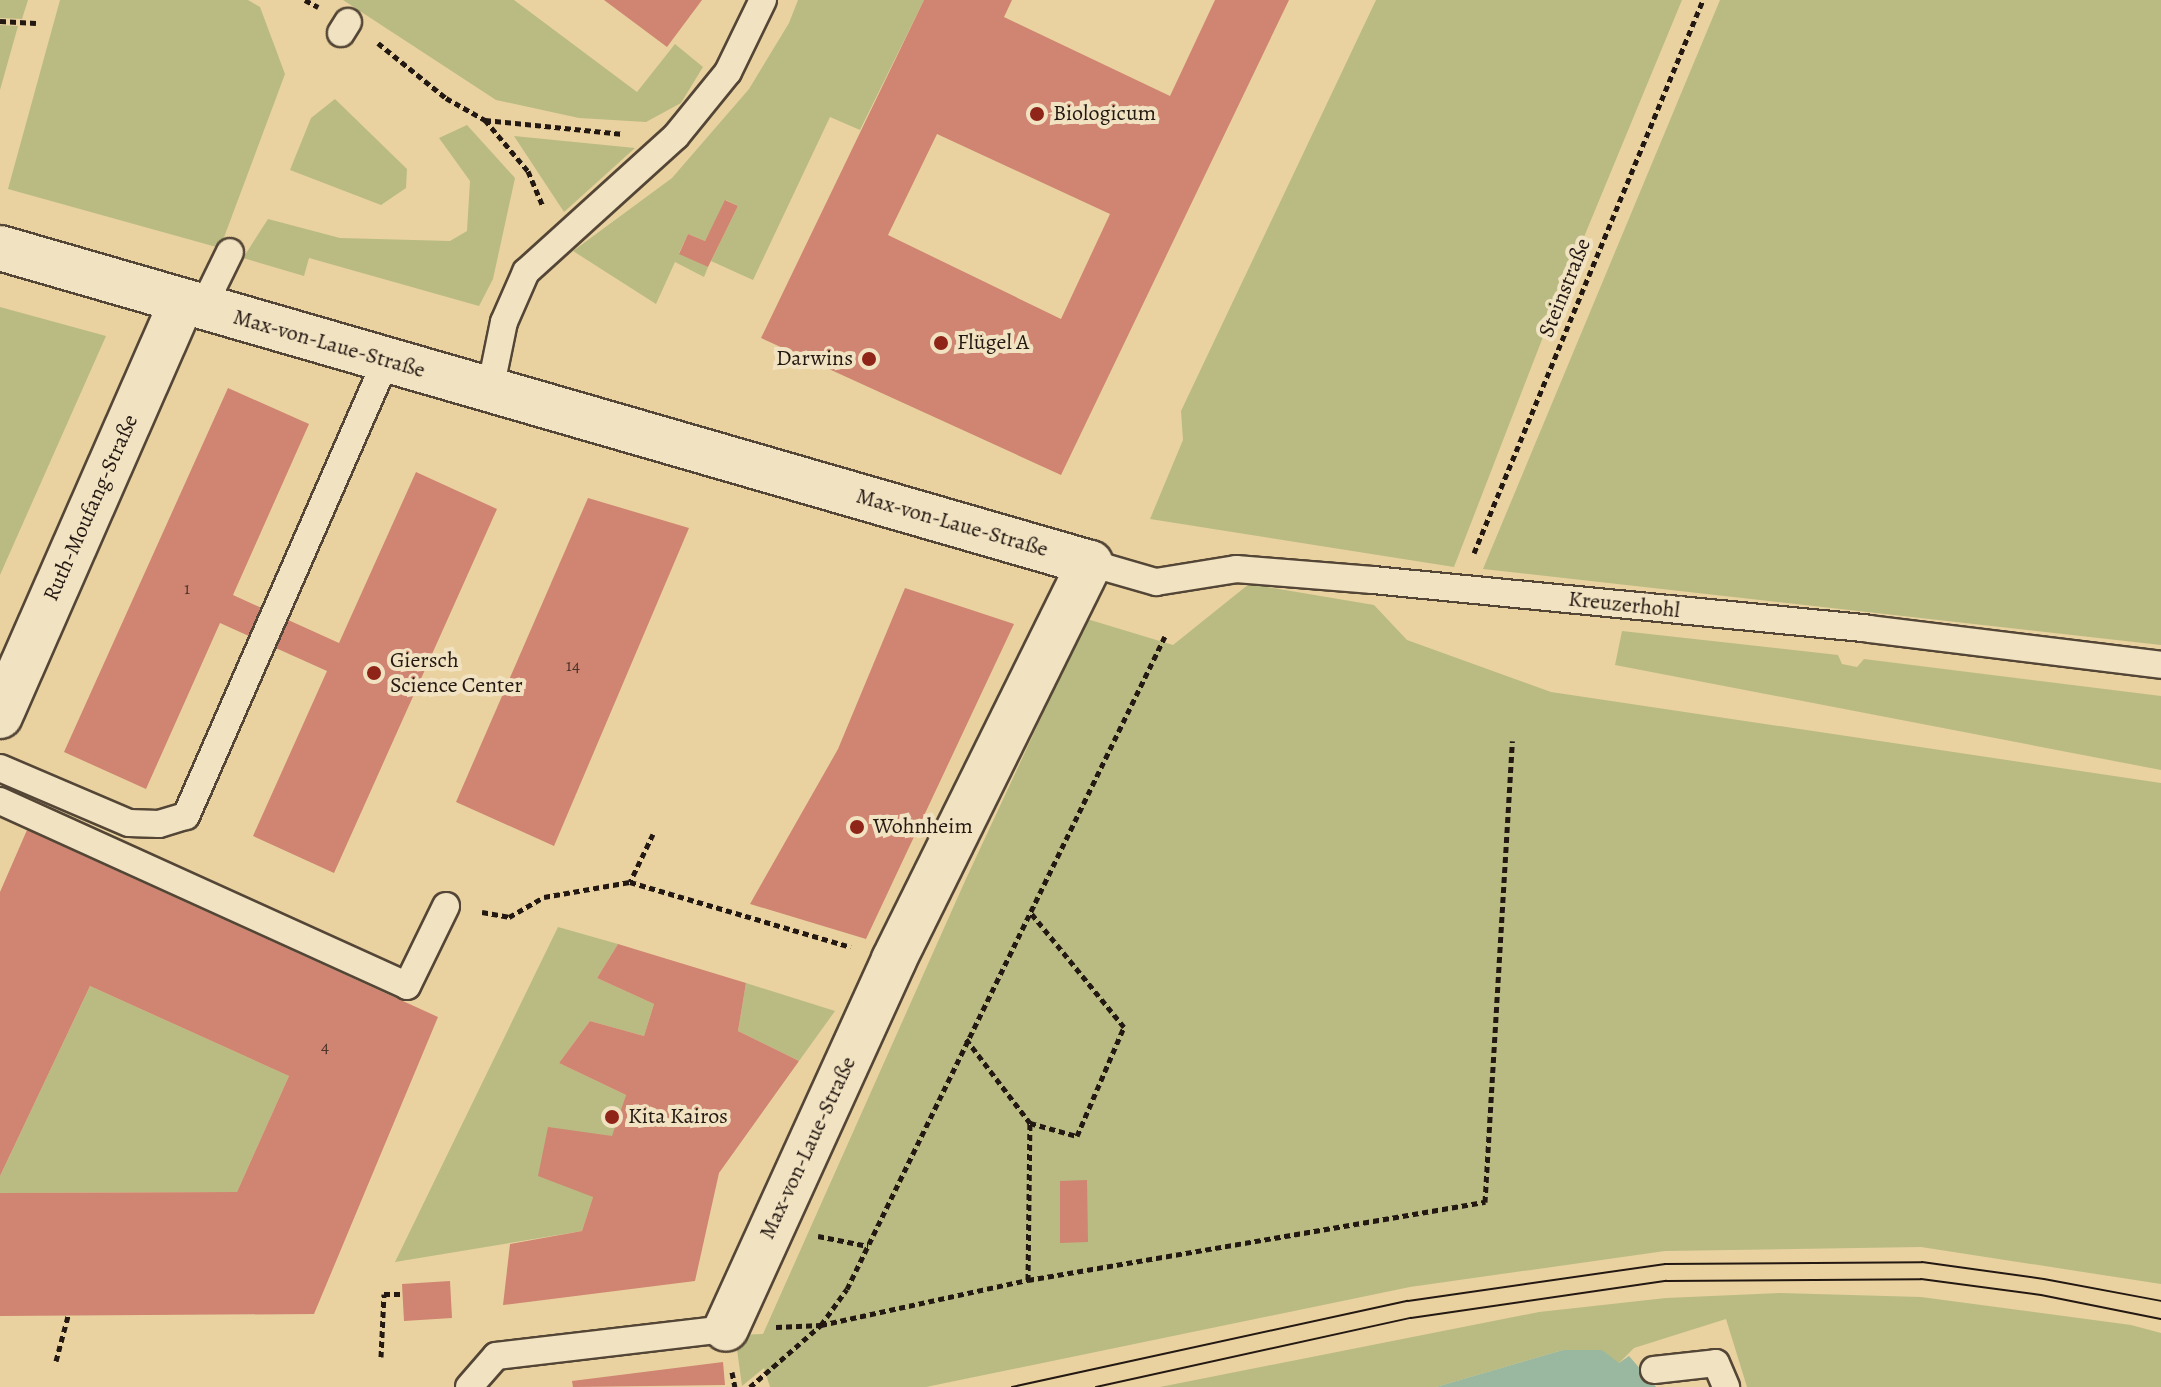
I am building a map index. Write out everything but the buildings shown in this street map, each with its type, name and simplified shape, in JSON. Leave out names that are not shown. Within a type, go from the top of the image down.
[{"type":"street","name":"Max-von-Laue-Straße","points":[[0,248],[1090,563],[894,960],[726,1329]]},
{"type":"street","name":"Ruth-Moufang-Straße","points":[[0,716],[193,304]]},
{"type":"lane","points":[[490,390],[504,322],[526,272],[676,136],[728,72],[763,0]]},
{"type":"lane","points":[[193,304],[230,252]]},
{"type":"lane","points":[[0,768],[129,823],[159,824],[186,816],[386,360]]},
{"type":"lane","name":"Kreuzerhohl","points":[[1090,563],[1156,582],[1236,569],[1869,629],[2161,665]]},
{"type":"lane","points":[[0,801],[407,986],[446,906]]},
{"type":"lane","points":[[469,1387],[496,1356],[726,1329]]},
{"type":"lane","points":[[1654,1370],[1716,1363],[1726,1387]]},
{"type":"path","points":[[305,0],[446,98],[485,120],[528,171],[557,241]]},
{"type":"path","name":"Steinstraße","points":[[1460,589],[1703,0]]},
{"type":"path","points":[[0,21],[36,23]]},
{"type":"path","points":[[485,120],[628,135],[676,136]]},
{"type":"path","points":[[750,1387],[821,1325],[847,1289],[966,1039],[1031,913],[1165,636]]},
{"type":"path","points":[[726,1329],[821,1325],[1028,1280],[1485,1202],[1512,741]]},
{"type":"path","points":[[630,882],[653,834]]},
{"type":"path","points":[[446,906],[509,917],[544,897],[630,882],[894,960]]},
{"type":"path","points":[[966,1039],[1030,1123],[1077,1136],[1124,1027],[1031,913]]},
{"type":"path","points":[[1028,1280],[1030,1123]]},
{"type":"path","points":[[381,1357],[384,1294],[403,1294]]},
{"type":"path","points":[[56,1361],[68,1316]]},
{"type":"green space","points":[[0,0],[28,0],[22,19],[0,18]]},
{"type":"green space","points":[[60,0],[248,0],[260,7],[285,74],[220,248],[8,189]]},
{"type":"green space","points":[[343,0],[514,0],[637,92],[675,44],[703,67],[681,103],[646,122],[579,118],[496,100]]},
{"type":"green space","points":[[798,0],[924,0],[860,130],[830,117],[753,280],[711,261],[738,206],[726,200],[705,241],[688,234],[679,253],[708,267],[704,277],[675,262],[656,304],[573,251],[672,178],[749,89],[789,23]]},
{"type":"green space","points":[[1376,0],[1682,0],[1548,324],[1454,567],[1150,519],[1183,440],[1181,411]]},
{"type":"green space","points":[[1720,0],[2161,0],[2161,645],[1483,569]]},
{"type":"green space","points":[[0,25],[18,26],[0,90]]},
{"type":"green space","points":[[335,99],[407,169],[406,188],[381,205],[290,170],[311,118]]},
{"type":"green space","points":[[467,125],[515,178],[493,279],[479,306],[309,258],[304,276],[243,258],[268,219],[340,238],[450,241],[467,231],[470,181],[439,138]]},
{"type":"green space","points":[[514,136],[635,148],[564,212]]},
{"type":"green space","points":[[0,307],[106,336],[0,575]]},
{"type":"green space","points":[[1249,584],[1374,605],[1407,640],[1551,692],[2161,783],[2161,1284],[1921,1247],[1665,1251],[1410,1287],[926,1387],[770,1387],[764,1368],[742,1386],[735,1335],[763,1334],[965,881],[1087,619],[1173,645]]},
{"type":"green space","points":[[1622,631],[1838,655],[1842,664],[1857,667],[1864,659],[2161,696],[2161,770],[1615,665]]},
{"type":"green space","points":[[558,927],[618,944],[597,978],[654,1004],[644,1036],[590,1021],[559,1063],[626,1095],[582,1231],[395,1262]]},
{"type":"green space","points":[[746,983],[835,1011],[799,1061],[738,1031]]},
{"type":"green space","points":[[90,986],[289,1076],[237,1192],[0,1193],[0,1176]]},
{"type":"green space","points":[[1780,1293],[1921,1297],[2131,1325],[2161,1333],[2161,1387],[1747,1387],[1726,1319],[1634,1348],[1619,1363],[1563,1350],[1436,1387],[1160,1387],[1539,1312],[1666,1298]]},
{"type":"shaded area","points":[[1563,1350],[1602,1350],[1619,1363],[1629,1356],[1656,1387],[1436,1387]]},
{"type":"tram line","points":[[1012,1387],[1408,1301],[1665,1264],[1922,1262],[2044,1279],[2161,1301]]},
{"type":"tram line","points":[[1096,1387],[1411,1318],[1666,1281],[1921,1279],[2041,1295],[2161,1319]]},
{"type":"place","name":"Biologicum","points":[[1037,114]]},
{"type":"place","name":"Flügel A","points":[[941,343]]},
{"type":"place","name":"Darwins","points":[[869,359]]},
{"type":"place","name":"Giersch Science Center","points":[[374,673]]},
{"type":"place","name":"Wohnheim","points":[[857,827]]},
{"type":"place","name":"Kita Kairos","points":[[612,1117]]}]
